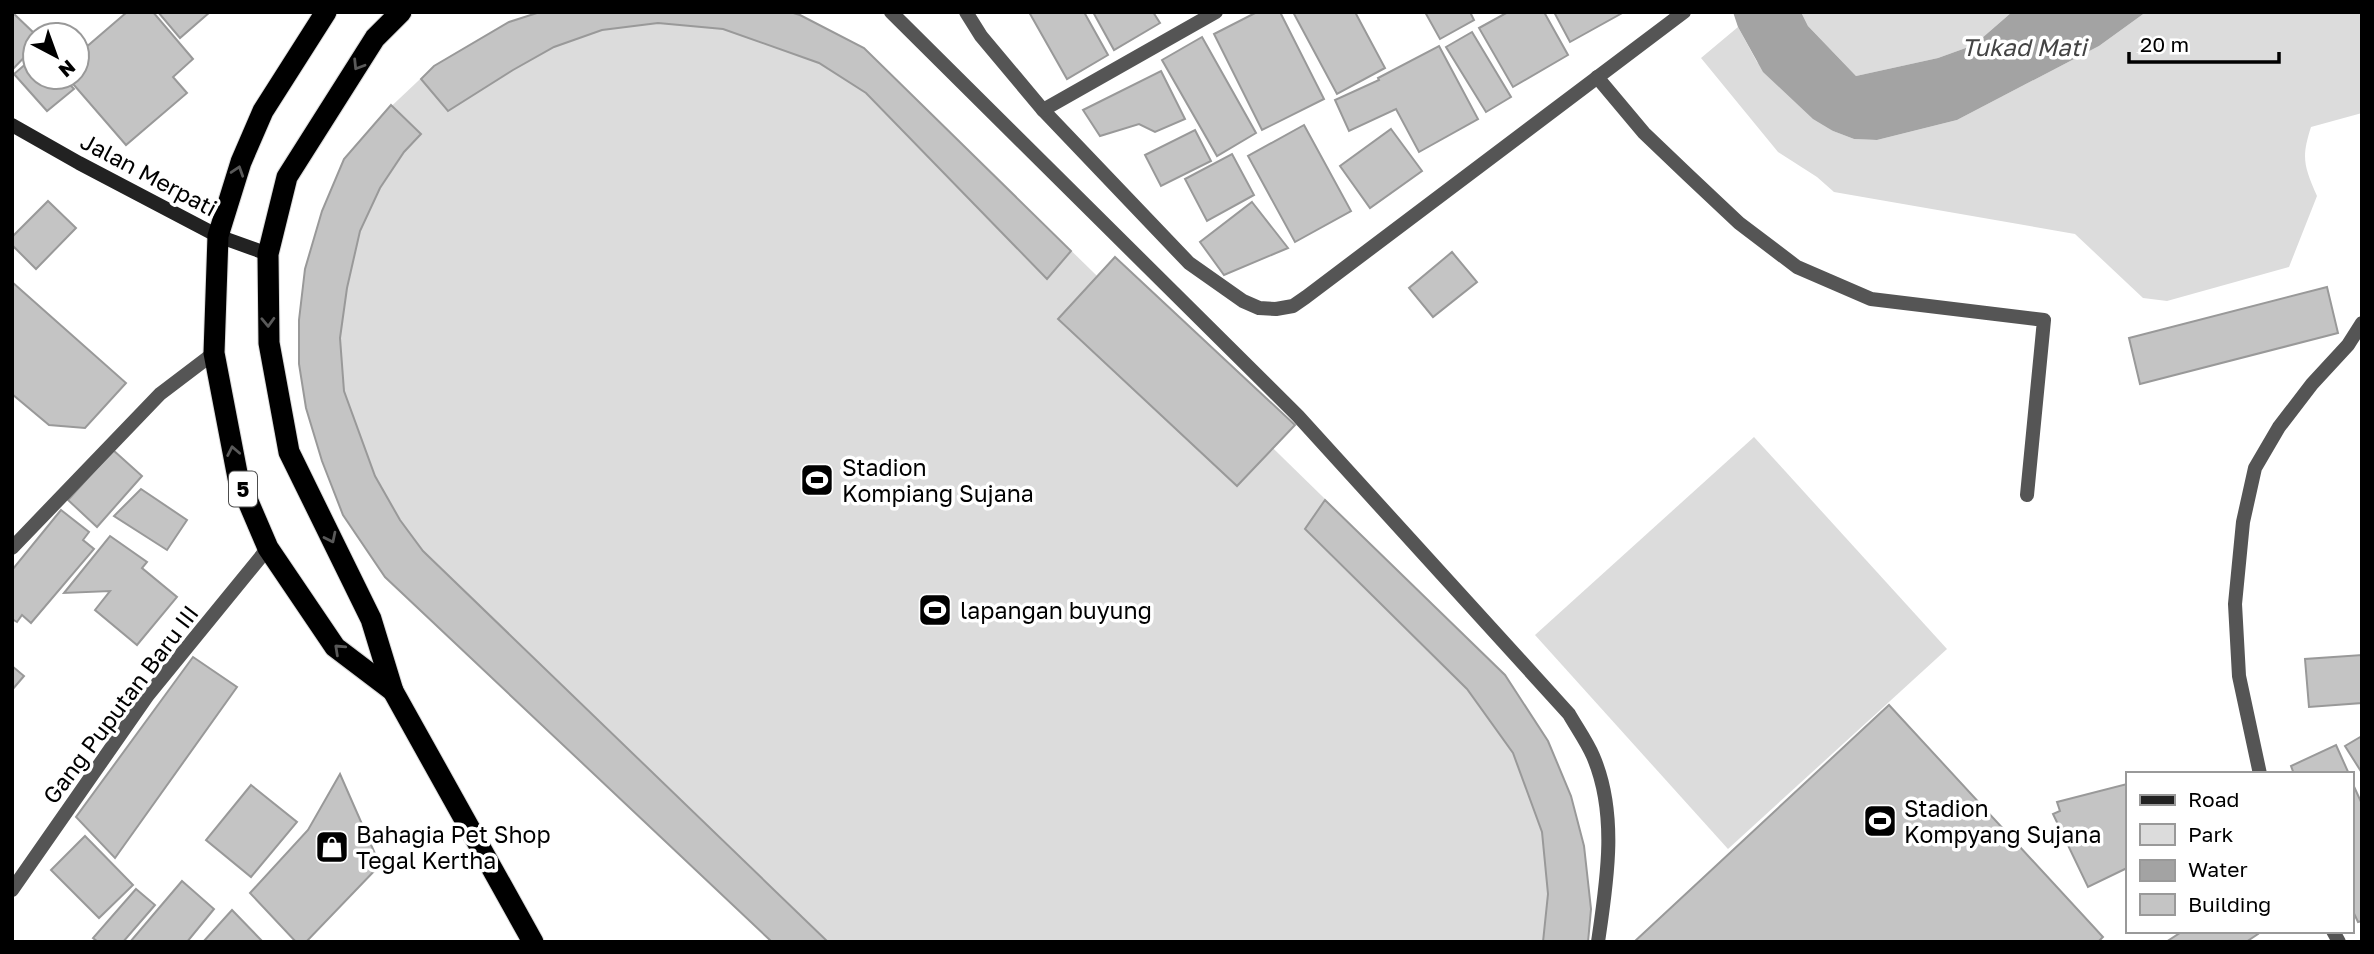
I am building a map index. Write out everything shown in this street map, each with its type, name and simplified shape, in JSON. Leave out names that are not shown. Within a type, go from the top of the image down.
[{"type":"highway","name":"5","points":[[326,12],[263,111],[241,162],[218,236],[214,353],[238,478],[268,548],[335,648],[393,691]]},
{"type":"highway","name":"5","points":[[401,12],[375,38],[287,177],[268,254],[269,343],[289,453],[371,619],[393,691],[533,942]]},
{"type":"street","points":[[891,12],[1298,416],[1569,714],[1593,757],[1608,806],[1608,877],[1598,942]]},
{"type":"street","points":[[965,12],[981,36],[1043,110],[1189,263],[1243,301],[1259,308],[1276,309],[1293,306],[1306,297],[1684,12]]},
{"type":"street","points":[[1043,110],[1216,12]]},
{"type":"street","points":[[1597,77],[1644,133],[1739,223],[1797,268],[1871,299],[2044,320],[2027,495]]},
{"type":"street","name":"Jalan Merpati","points":[[12,125],[218,236],[268,254]]},
{"type":"street","points":[[2260,772],[2239,676],[2235,604],[2242,522],[2255,468],[2279,427],[2312,384],[2348,345],[2362,323]]},
{"type":"street","points":[[12,548],[160,394],[214,353]]},
{"type":"street","name":"Gang Puputan Baru III","points":[[12,890],[148,695],[268,548]]},
{"type":"green space","name":"Stadion Kompiang Sujana","points":[[540,12],[790,12],[864,48],[1505,675],[1548,741],[1571,796],[1584,846],[1591,909],[1588,942],[772,942],[385,577],[343,515],[322,461],[306,408],[299,364],[305,269],[322,211],[344,159],[382,115],[434,66],[509,22]]},
{"type":"green space","points":[[1801,12],[2012,12],[1974,45],[1938,58],[1856,76],[1808,26]]},
{"type":"green space","points":[[2146,12],[2362,12],[2362,113],[2311,127],[2305,162],[2317,196],[2289,267],[2167,301],[2143,298],[2075,234],[1834,192],[1817,177],[1778,152],[1701,58],[1738,27],[1757,62],[1833,131],[1854,139],[1877,140],[1957,120],[2099,46]]},
{"type":"green space","points":[[1754,437],[1947,649],[1728,849],[1535,635]]},
{"type":"water","name":"Tukad Mati","points":[[1733,12],[1801,12],[1808,26],[1856,76],[1938,58],[1974,45],[2012,12],[2146,12],[2099,46],[1957,120],[1877,140],[1854,139],[1813,119],[1763,72],[1738,27]]},
{"type":"building","points":[[12,12],[21,21],[21,61],[12,70]]},
{"type":"building","points":[[127,12],[153,12],[193,59],[173,77],[187,93],[126,145],[79,91],[91,91],[91,43]]},
{"type":"building","points":[[158,12],[210,12],[180,38]]},
{"type":"building","points":[[540,12],[790,12],[800,15],[864,48],[1071,251],[1047,279],[866,93],[819,63],[723,29],[658,23],[602,30],[554,47],[448,111],[421,79],[434,66],[509,22]]},
{"type":"building","points":[[1029,12],[1084,12],[1108,55],[1067,79]]},
{"type":"building","points":[[1093,12],[1153,12],[1160,23],[1114,50]]},
{"type":"building","points":[[1257,12],[1280,12],[1324,99],[1262,130],[1214,34]]},
{"type":"building","points":[[1293,12],[1355,12],[1385,68],[1337,94]]},
{"type":"building","points":[[1425,12],[1470,12],[1474,20],[1440,39]]},
{"type":"building","points":[[1508,12],[1544,12],[1568,55],[1513,87],[1479,28]]},
{"type":"building","points":[[1554,12],[1624,12],[1570,42]]},
{"type":"building","points":[[1472,32],[1511,97],[1486,112],[1446,47]]},
{"type":"building","points":[[1202,37],[1256,133],[1217,156],[1162,60]]},
{"type":"building","points":[[1439,46],[1478,119],[1419,152],[1396,109],[1349,131],[1335,100],[1379,80],[1378,78]]},
{"type":"building","points":[[21,68],[21,82],[14,74]]},
{"type":"building","points":[[1161,71],[1185,119],[1155,132],[1139,124],[1100,136],[1083,110]]},
{"type":"building","points":[[29,91],[72,91],[47,111]]},
{"type":"building","points":[[391,105],[421,134],[404,152],[380,188],[360,231],[347,288],[340,338],[344,391],[375,476],[400,520],[423,551],[828,942],[772,942],[385,577],[343,515],[322,461],[306,408],[299,364],[299,320],[305,269],[322,211],[344,159]]},
{"type":"building","points":[[1304,125],[1351,211],[1295,242],[1248,156]]},
{"type":"building","points":[[1391,129],[1422,171],[1370,208],[1340,166]]},
{"type":"building","points":[[1195,130],[1211,161],[1161,186],[1145,155]]},
{"type":"building","points":[[1232,154],[1254,195],[1207,221],[1185,179]]},
{"type":"building","points":[[48,201],[76,228],[36,269],[12,245],[12,237]]},
{"type":"building","points":[[1252,202],[1288,248],[1224,275],[1200,242]]},
{"type":"building","points":[[1452,252],[1477,282],[1433,317],[1409,288]]},
{"type":"building","points":[[1115,257],[1295,425],[1237,486],[1058,319]]},
{"type":"building","points":[[12,282],[126,383],[85,428],[49,425],[12,394]]},
{"type":"building","points":[[2327,287],[2338,333],[2140,384],[2129,338]]},
{"type":"building","points":[[113,450],[142,476],[97,527],[68,500]]},
{"type":"building","points":[[141,489],[187,520],[167,550],[114,516]]},
{"type":"building","points":[[1325,500],[1505,675],[1548,741],[1571,796],[1584,846],[1591,909],[1588,942],[1543,942],[1548,894],[1542,832],[1513,753],[1467,689],[1305,529]]},
{"type":"building","points":[[61,510],[89,532],[83,540],[94,549],[31,623],[22,615],[17,622],[12,619],[12,570]]},
{"type":"building","points":[[110,536],[147,562],[142,568],[177,597],[137,645],[95,610],[110,591],[64,593]]},
{"type":"building","points":[[2362,655],[2362,703],[2309,707],[2305,659]]},
{"type":"building","points":[[193,657],[237,687],[115,858],[76,817]]},
{"type":"building","points":[[12,666],[24,676],[12,690]]},
{"type":"building","name":"Stadion Kompyang Sujana","points":[[1889,705],[2103,937],[2098,942],[1634,942]]},
{"type":"building","points":[[2362,736],[2362,773],[2345,746]]},
{"type":"building","points":[[2336,745],[2348,772],[2293,772],[2291,766]]},
{"type":"building","name":"Bahagia Pet Shop Tegal Kertha","points":[[340,774],[380,865],[306,942],[296,942],[250,893],[308,830]]},
{"type":"building","points":[[2126,784],[2126,868],[2088,887],[2053,814],[2060,811],[2057,802]]},
{"type":"building","points":[[2353,784],[2362,804],[2362,921],[2358,922],[2353,911]]},
{"type":"building","points":[[251,785],[297,822],[251,877],[206,840]]},
{"type":"building","points":[[85,836],[133,885],[99,918],[51,870]]},
{"type":"building","points":[[182,881],[214,909],[187,942],[130,942]]},
{"type":"building","points":[[136,889],[155,905],[123,942],[98,942],[93,938]]},
{"type":"building","points":[[232,910],[263,942],[203,942]]},
{"type":"building","points":[[2180,933],[2258,934],[2246,942],[2166,942]]},
{"type":"place","name":"Stadion Kompiang Sujana","points":[[817,480]]},
{"type":"place","name":"lapangan buyung","points":[[935,610]]},
{"type":"place","name":"Stadion Kompyang Sujana","points":[[1880,821]]},
{"type":"place","name":"Bahagia Pet Shop Tegal Kertha","points":[[332,847]]}]
